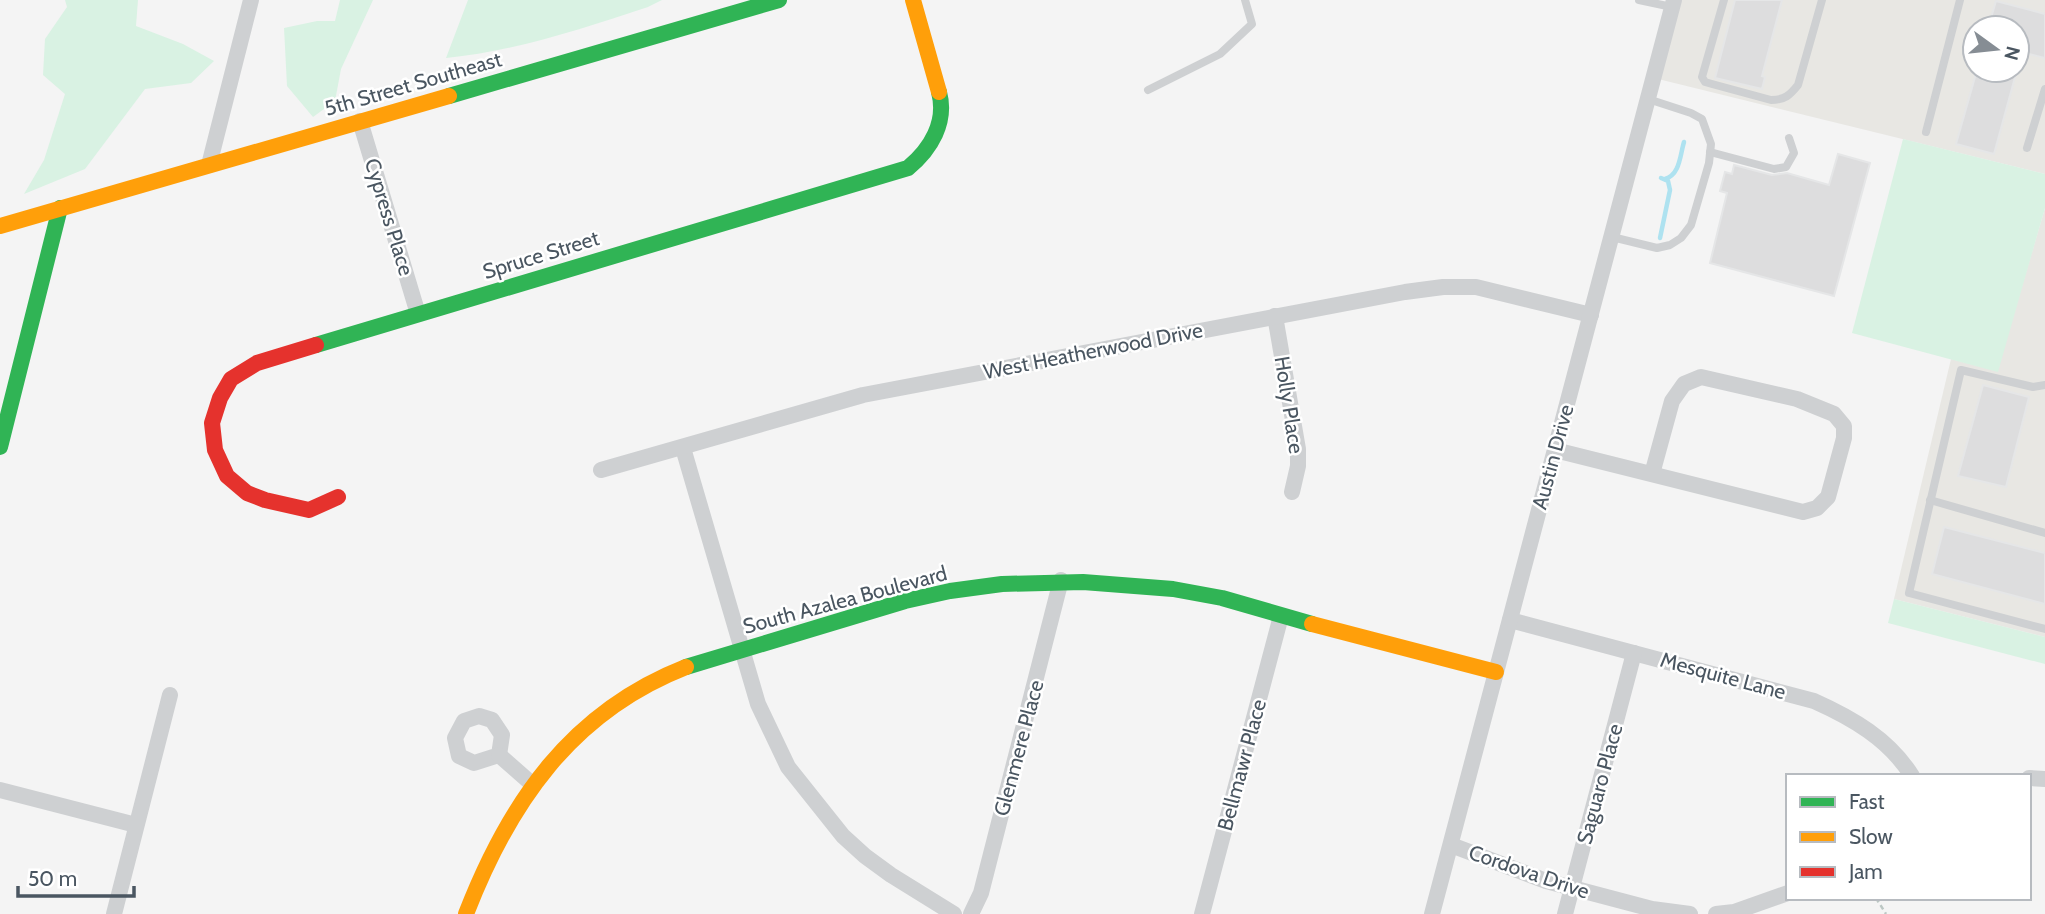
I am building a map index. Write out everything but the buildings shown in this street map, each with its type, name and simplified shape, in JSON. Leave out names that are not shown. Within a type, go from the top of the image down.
[{"type":"street","points":[[209,165],[250,0]]},
{"type":"street","name":"5th Street Southeast","points":[[0,226],[779,0]]},
{"type":"street","name":"Spruce Street","points":[[338,497],[309,510],[256,497],[227,476],[215,450],[212,423],[220,398],[231,379],[257,363],[908,168],[924,155],[937,132],[943,107],[914,0]]},
{"type":"street","name":"Austin Drive","points":[[1432,914],[1673,4]]},
{"type":"street","name":"Cypress Place","points":[[360,121],[418,314]]},
{"type":"street","points":[[0,447],[60,208]]},
{"type":"street","name":"West Heatherwood Drive","points":[[601,470],[863,395],[1405,292],[1457,286],[1492,290],[1591,315]]},
{"type":"street","name":"Holly Place","points":[[1275,316],[1298,449],[1298,467],[1292,492]]},
{"type":"street","points":[[1555,450],[1803,512],[1816,508],[1828,497],[1844,438],[1843,426],[1834,414],[1797,399],[1701,376],[1684,384],[1672,401],[1652,474]]},
{"type":"street","points":[[682,448],[758,704],[788,766],[814,803],[865,856],[954,914]]},
{"type":"street","name":"South Azalea Boulevard","points":[[466,914],[479,877],[498,838],[533,784],[570,741],[615,703],[668,675],[742,649],[927,596],[1005,584],[1061,580],[1139,585],[1232,600],[1281,616],[1496,672]]},
{"type":"street","name":"Glenmere Place","points":[[971,914],[981,893],[1061,580]]},
{"type":"street","name":"Bellmawr Place","points":[[1202,914],[1281,616]]},
{"type":"street","name":"Mesquite Lane","points":[[1510,620],[1797,695],[1845,715],[1886,745],[1910,774]]},
{"type":"street","name":"Saguaro Place","points":[[1565,914],[1634,653]]},
{"type":"street","points":[[114,914],[170,695]]},
{"type":"street","points":[[499,755],[533,784]]},
{"type":"street","points":[[0,790],[136,825]]},
{"type":"street","name":"Cordova Drive","points":[[1451,845],[1546,881],[1652,909],[1690,914]]},
{"type":"street","points":[[1716,914],[1758,905],[1786,894]]},
{"type":"lane","points":[[1148,90],[1220,54],[1252,24],[1245,0]]},
{"type":"lane","points":[[1639,0],[1673,4]]},
{"type":"lane","points":[[1724,0],[1702,77],[1712,85],[1781,100],[1790,96],[1798,85],[1822,0]]},
{"type":"lane","points":[[1926,132],[1960,0]]},
{"type":"lane","points":[[2027,148],[2045,89]]},
{"type":"lane","points":[[1612,237],[1657,248],[1670,245],[1687,232],[1709,163],[1707,130],[1702,119],[1648,99]]},
{"type":"lane","points":[[1710,152],[1774,169],[1786,167],[1794,153],[1789,138]]},
{"type":"lane","points":[[2045,385],[2033,387],[1961,370],[1909,593],[2045,629]]},
{"type":"lane","points":[[1930,500],[2045,533]]},
{"type":"shaded area","points":[[1674,0],[2045,0],[2045,174],[1654,78]]},
{"type":"shaded area","points":[[2045,208],[2045,637],[1894,599],[1951,359],[1997,371]]},
{"type":"green space","points":[[65,0],[138,0],[136,26],[183,44],[214,61],[191,83],[145,89],[85,169],[24,194],[44,160],[65,94],[43,75],[45,39],[67,7]]},
{"type":"green space","points":[[340,0],[373,0],[341,69],[335,101],[313,117],[287,86],[284,28],[317,21],[335,21]]},
{"type":"green space","points":[[468,0],[662,0],[648,7],[548,38],[498,50],[446,58]]},
{"type":"green space","points":[[1903,139],[2045,174],[2045,208],[1998,372],[1852,333]]},
{"type":"green space","points":[[1894,599],[2045,637],[2045,664],[1888,623]]},
{"type":"waterway","points":[[1665,179],[1677,169],[1684,142]]},
{"type":"waterway","points":[[1660,238],[1670,190],[1668,181],[1661,178]]},
{"type":"traffic: fast","points":[[449,96],[779,0]]},
{"type":"traffic: fast","points":[[316,345],[908,168],[924,152],[935,134],[941,114],[939,92]]},
{"type":"traffic: fast","points":[[0,447],[60,208]]},
{"type":"traffic: fast","points":[[686,667],[905,601],[1002,584],[1083,582],[1173,589],[1222,598],[1312,624]]},
{"type":"traffic: slow","points":[[913,0],[939,92]]},
{"type":"traffic: slow","points":[[0,226],[449,96]]},
{"type":"traffic: slow","points":[[1312,624],[1496,672]]},
{"type":"traffic: slow","points":[[466,914],[502,835],[549,766],[577,736],[609,709],[645,686],[686,667]]},
{"type":"traffic: jam","points":[[316,345],[257,363],[231,379],[220,398],[212,423],[215,450],[227,476],[247,493],[265,500],[309,510],[338,497]]}]
